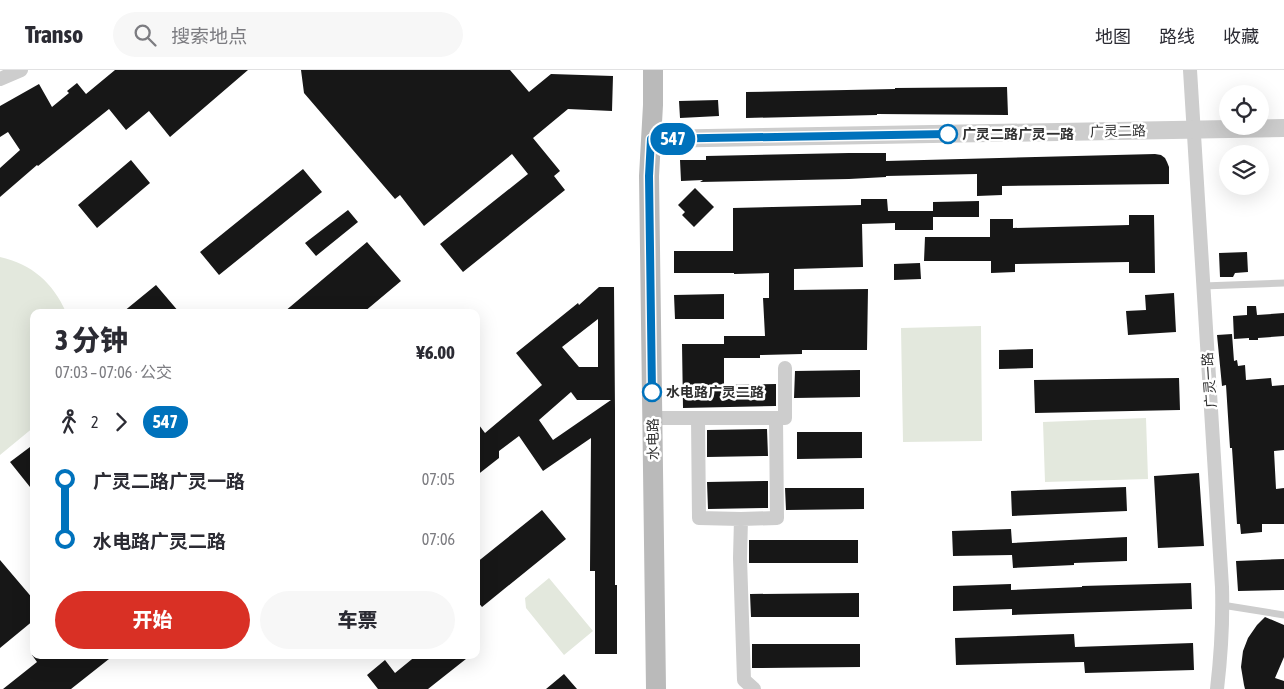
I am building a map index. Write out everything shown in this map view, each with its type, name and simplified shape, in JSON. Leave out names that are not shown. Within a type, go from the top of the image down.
[{"type":"main road","name":"水电路","points":[[653,70],[649,176],[656,689]]},
{"type":"street","points":[[0,80],[21,70]]},
{"type":"street","name":"广灵一路","points":[[1190,70],[1222,605],[1218,689]]},
{"type":"street","name":"广灵二路","points":[[651,139],[1284,128]]},
{"type":"street","points":[[652,418],[785,418],[785,368]]},
{"type":"street","points":[[698,418],[699,518],[741,519],[777,518],[776,418]]},
{"type":"street","points":[[741,519],[740,558],[744,680],[754,689]]},
{"type":"lane","points":[[1203,286],[1284,283]]},
{"type":"lane","points":[[1222,605],[1284,615]]},
{"type":"shaded area","points":[[0,257],[22,264],[40,276],[55,292],[64,309],[30,309],[30,430],[0,455]]},
{"type":"shaded area","points":[[981,326],[982,441],[903,442],[901,328]]},
{"type":"shaded area","points":[[1146,418],[1148,479],[1045,482],[1043,422]]},
{"type":"shaded area","points":[[549,578],[593,631],[564,655],[526,608],[525,598]]},
{"type":"building","points":[[115,70],[248,70],[170,137],[149,111],[126,130],[109,109],[37,165],[0,197],[0,168],[20,150],[8,132],[0,137],[0,106],[39,84],[52,107],[69,93],[67,91],[77,83],[86,94]]},
{"type":"building","points":[[301,70],[510,70],[529,92],[551,74],[613,76],[612,111],[568,109],[533,138],[560,171],[554,176],[565,190],[463,272],[440,244],[528,174],[512,154],[424,226],[400,195],[395,199],[304,93]]},
{"type":"building","points":[[1007,87],[1008,115],[877,114],[746,118],[746,92]]},
{"type":"building","points":[[718,100],[719,116],[680,118],[679,101]]},
{"type":"building","points":[[886,153],[886,161],[1155,154],[1161,155],[1167,162],[1169,167],[1169,184],[1002,186],[1002,195],[977,196],[977,174],[886,176],[849,179],[681,181],[680,160],[706,160],[706,156]]},
{"type":"building","points":[[131,160],[150,183],[97,228],[78,205]]},
{"type":"building","points":[[303,169],[322,192],[219,275],[200,252]]},
{"type":"building","points":[[695,188],[714,207],[694,227],[682,215],[685,212],[678,205]]},
{"type":"building","points":[[861,199],[887,199],[888,211],[933,211],[933,202],[979,201],[979,217],[933,217],[933,230],[895,230],[895,223],[862,224],[863,267],[794,269],[794,290],[868,289],[867,350],[802,350],[802,354],[760,355],[760,358],[724,358],[724,385],[776,384],[776,406],[683,408],[682,344],[724,344],[724,336],[765,336],[763,298],[769,298],[769,273],[674,273],[674,251],[733,251],[733,208],[861,205]]},
{"type":"building","points":[[348,210],[358,222],[316,256],[305,243]]},
{"type":"building","points":[[1129,215],[1154,215],[1155,273],[1129,273],[1129,262],[1015,264],[1015,272],[991,273],[991,261],[924,261],[925,237],[990,237],[990,219],[1013,219],[1013,228],[1129,225]]},
{"type":"building","points":[[367,242],[401,281],[368,309],[288,309]]},
{"type":"building","points":[[1247,252],[1248,272],[1235,273],[1233,277],[1220,277],[1219,253]]},
{"type":"building","points":[[920,263],[921,279],[894,280],[894,264]]},
{"type":"building","points":[[156,285],[176,309],[127,309]]},
{"type":"building","points":[[599,287],[614,287],[617,654],[595,654],[595,571],[590,571],[591,438],[543,471],[519,436],[499,451],[499,458],[480,473],[480,426],[485,433],[542,385],[516,353],[578,303],[579,305]],"holes":[[[598,319],[598,367],[579,367],[562,347]],[[571,392],[577,400],[611,400],[553,440],[539,420]]]},
{"type":"building","points":[[1174,293],[1176,332],[1128,335],[1126,311],[1146,310],[1145,295]]},
{"type":"building","points":[[724,294],[724,319],[675,319],[674,295]]},
{"type":"building","points":[[1247,306],[1256,306],[1257,315],[1284,313],[1284,336],[1258,338],[1258,340],[1249,340],[1249,338],[1234,339],[1233,316],[1247,315]]},
{"type":"building","points":[[1232,334],[1234,361],[1237,360],[1238,366],[1245,365],[1246,380],[1271,378],[1272,386],[1284,385],[1284,450],[1274,451],[1276,489],[1284,488],[1284,524],[1262,524],[1262,532],[1241,534],[1240,524],[1237,524],[1226,385],[1222,386],[1217,335]]},
{"type":"building","points":[[1033,349],[1033,368],[999,369],[999,350]]},
{"type":"building","points":[[860,370],[860,397],[794,398],[795,371]]},
{"type":"building","points":[[1179,378],[1180,410],[1035,413],[1034,380]]},
{"type":"building","points":[[767,429],[768,456],[707,457],[707,430]]},
{"type":"building","points":[[797,432],[862,432],[862,458],[797,459]]},
{"type":"building","points":[[30,447],[30,487],[10,462]]},
{"type":"building","points":[[1199,473],[1204,546],[1158,548],[1154,476]]},
{"type":"building","points":[[768,481],[768,508],[708,509],[707,482]]},
{"type":"building","points":[[1126,487],[1127,511],[1012,516],[1011,491]]},
{"type":"building","points":[[785,488],[864,488],[864,509],[786,510]]},
{"type":"building","points":[[542,510],[566,539],[482,607],[480,605],[480,560]]},
{"type":"building","points":[[1011,529],[1012,543],[1127,537],[1127,561],[1013,568],[1012,555],[953,556],[952,531]]},
{"type":"building","points":[[749,540],[858,540],[858,563],[749,563]]},
{"type":"building","points":[[1284,559],[1284,590],[1238,591],[1236,561]]},
{"type":"building","points":[[0,560],[30,595],[30,623],[0,648]]},
{"type":"building","points":[[1191,583],[1192,609],[1012,615],[1012,609],[953,611],[953,586],[1011,584],[1011,590]]},
{"type":"building","points":[[859,593],[859,617],[751,617],[750,594]]},
{"type":"building","points":[[1265,617],[1284,625],[1284,657],[1275,678],[1284,681],[1284,689],[1245,689],[1241,667],[1243,651],[1248,638]]},
{"type":"building","points":[[1074,634],[1075,647],[1193,643],[1194,670],[1085,673],[1084,662],[956,665],[955,638]]},
{"type":"building","points":[[752,644],[860,644],[860,667],[752,668]]},
{"type":"building","points":[[35,659],[109,659],[71,689],[3,689],[37,662]]},
{"type":"building","points":[[412,659],[466,659],[428,689],[378,689],[367,675],[385,660],[395,673]]},
{"type":"building","points":[[564,674],[577,689],[546,689]]},
{"type":"bus line","name":"547","points":[[652,392],[649,176],[651,139],[948,134]]},
{"type":"place","name":"广灵二路广灵一路","points":[[948,134]]},
{"type":"place","name":"水电路广灵二路","points":[[652,392]]}]
